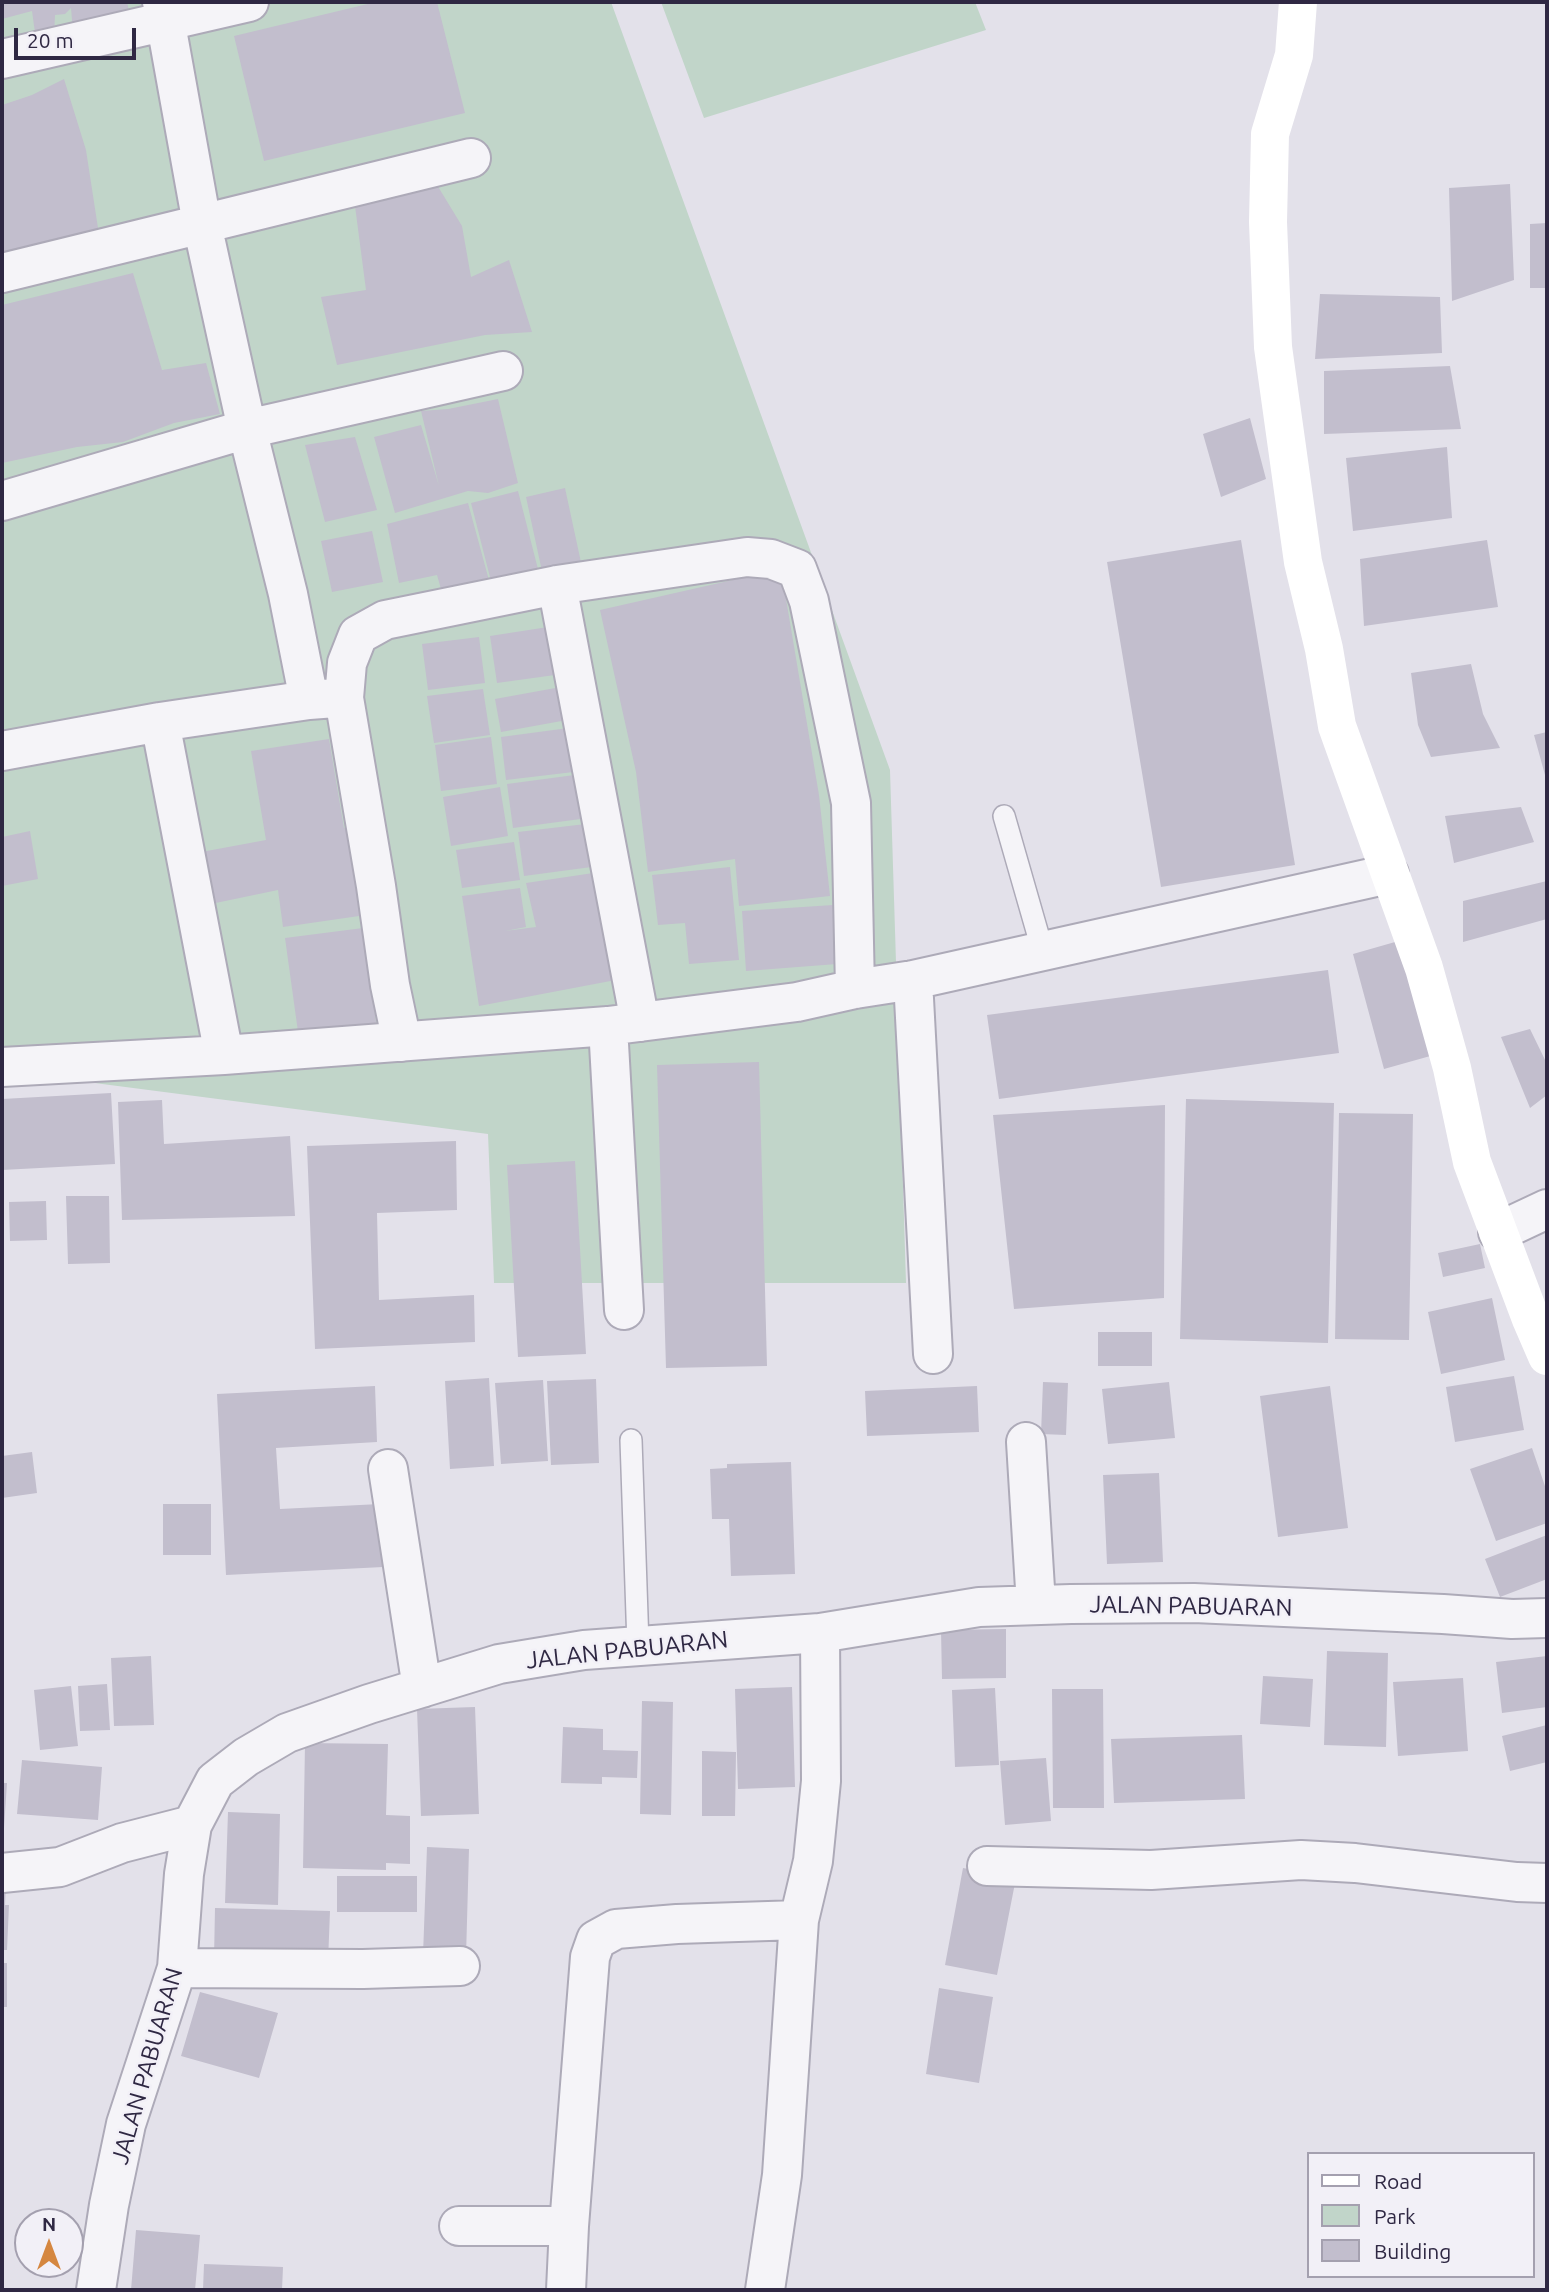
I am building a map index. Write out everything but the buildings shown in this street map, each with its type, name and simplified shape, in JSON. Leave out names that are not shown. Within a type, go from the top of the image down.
[{"type":"main road","points":[[1298,2],[1294,55],[1270,134],[1268,222],[1273,347],[1303,562],[1324,649],[1337,726],[1424,968],[1452,1068],[1472,1162],[1547,1356]]},
{"type":"street","points":[[2,59],[163,11],[249,2]]},
{"type":"street","points":[[163,11],[202,224],[247,429],[288,594],[326,699],[376,886],[390,985],[402,1042]]},
{"type":"street","points":[[2,272],[471,158]]},
{"type":"street","points":[[2,501],[247,429],[503,371]]},
{"type":"street","points":[[326,699],[347,663],[358,635],[385,620],[557,585],[747,557],[771,559],[797,569],[809,601],[850,803],[855,989]]},
{"type":"street","points":[[557,585],[624,1024],[624,1310]]},
{"type":"street","points":[[2,751],[160,722],[326,699]]},
{"type":"street","points":[[160,722],[224,1055]]},
{"type":"street","points":[[2,1067],[224,1055],[624,1024],[797,1002],[1043,952],[1389,874]]},
{"type":"street","points":[[913,980],[933,1354]]},
{"type":"street","points":[[1498,1232],[1547,1209]]},
{"type":"street","points":[[1026,1442],[1036,1605]]},
{"type":"street","points":[[387,1469],[422,1688]]},
{"type":"street","name":"JALAN PABUARAN","points":[[96,2290],[108,2205],[119,2166],[126,2124],[156,2039],[177,1968],[184,1874],[192,1825],[215,1781],[246,1757],[287,1733],[499,1664],[584,1650],[820,1633],[979,1608],[1194,1603],[1512,1619],[1547,1618]]},
{"type":"street","points":[[765,2290],[782,2175],[799,1920],[813,1861],[821,1781],[820,1633]]},
{"type":"street","points":[[2,1873],[60,1867],[122,1843],[192,1825]]},
{"type":"street","points":[[987,1866],[1151,1870],[1301,1860],[1547,1883]]},
{"type":"street","points":[[566,2290],[590,1957],[596,1940],[616,1929],[799,1920]]},
{"type":"street","points":[[177,1968],[363,1969],[460,1966]]},
{"type":"street","points":[[459,2225],[569,2225]]},
{"type":"lane","points":[[1004,816],[1043,952]]},
{"type":"lane","points":[[632,1440],[638,1645]]},
{"type":"green space","points":[[2,2],[611,2],[890,770],[906,1283],[494,1283],[488,1134],[2,1071]]},
{"type":"green space","points":[[661,2],[975,2],[986,30],[704,118]]}]
